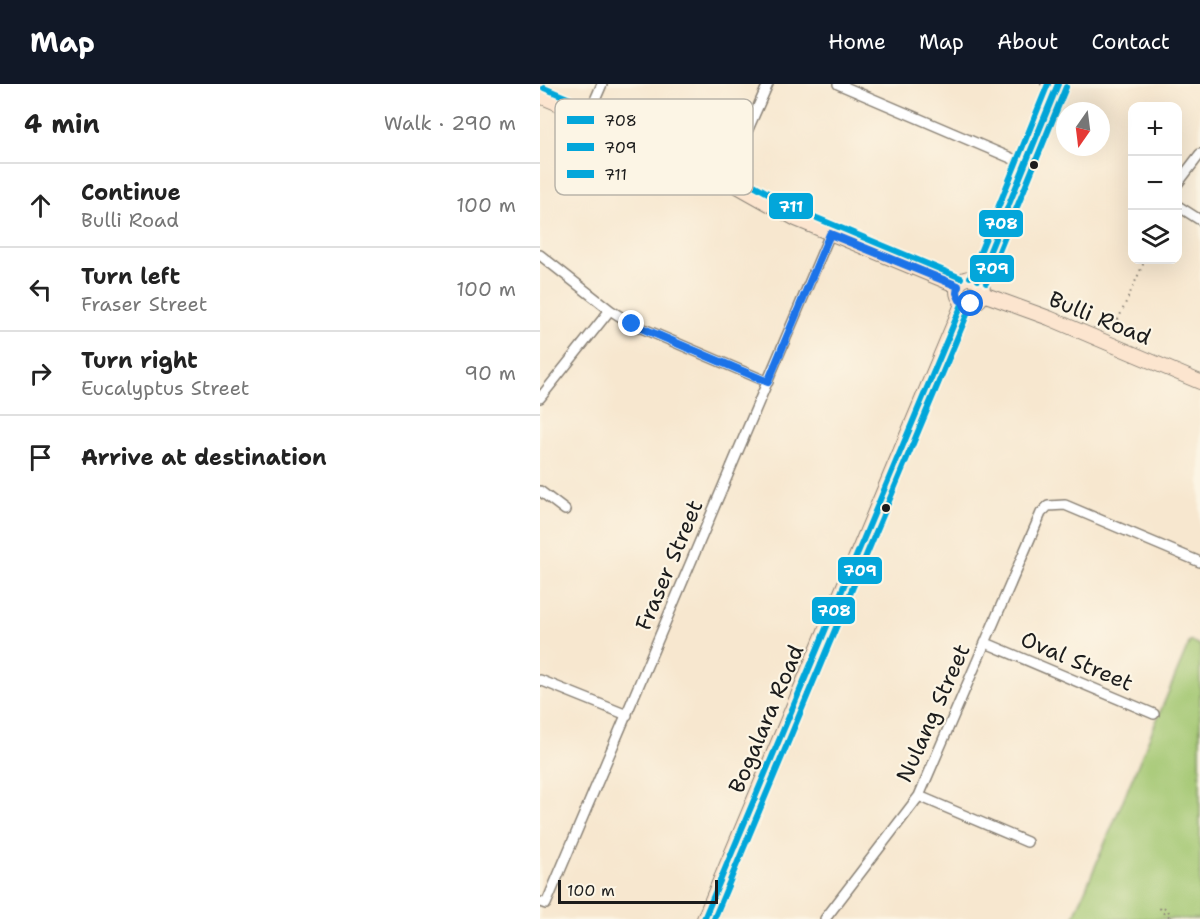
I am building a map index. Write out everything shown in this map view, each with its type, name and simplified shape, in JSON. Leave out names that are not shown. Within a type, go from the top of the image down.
[{"type":"street","points":[[595,99],[602,84]]},
{"type":"street","points":[[753,118],[768,84]]},
{"type":"street","points":[[838,84],[1025,164]]},
{"type":"street","points":[[978,280],[1058,84]]},
{"type":"street","points":[[540,96],[555,102]]},
{"type":"street","points":[[1182,178],[1200,154]]},
{"type":"street","points":[[753,195],[785,214],[830,234],[958,286]]},
{"type":"street","points":[[1182,209],[1200,220]]},
{"type":"street","name":"Fraser Street","points":[[540,902],[546,904],[830,234]]},
{"type":"street","points":[[540,255],[610,310],[632,324],[768,382]]},
{"type":"street","points":[[966,279],[978,280],[983,294],[976,303],[963,302],[957,293],[958,286],[966,279]]},
{"type":"street","name":"Bulli Road","points":[[983,294],[1049,318],[1200,382]]},
{"type":"street","name":"Bogalara Road","points":[[704,919],[963,302]]},
{"type":"street","points":[[540,398],[610,310]]},
{"type":"street","points":[[540,491],[565,510]]},
{"type":"street","name":"Nulang Street","points":[[825,919],[919,796],[1041,513],[1048,506],[1065,505],[1200,562]]},
{"type":"street","name":"Oval Street","points":[[986,643],[1154,714]]},
{"type":"street","points":[[540,680],[627,715]]},
{"type":"street","points":[[919,796],[1027,842]]},
{"type":"path","points":[[1113,331],[1143,264]]},
{"type":"green space","points":[[1190,641],[1200,645],[1200,919],[1073,919]]},
{"type":"transit line","name":"711","points":[[970,277],[1048,84]]},
{"type":"transit line","name":"708","points":[[978,280],[1058,84]]},
{"type":"transit line","name":"709","points":[[986,283],[1066,87]]},
{"type":"transit line","name":"711","points":[[544,88],[570,99]]},
{"type":"transit line","name":"711","points":[[753,185],[800,211],[961,278]]},
{"type":"transit line","name":"708","points":[[704,919],[963,302]]},
{"type":"transit line","name":"709","points":[[714,919],[971,305]]},
{"type":"route","points":[[632,324],[768,382],[830,234],[958,286],[957,293],[960,300],[971,304]]}]
